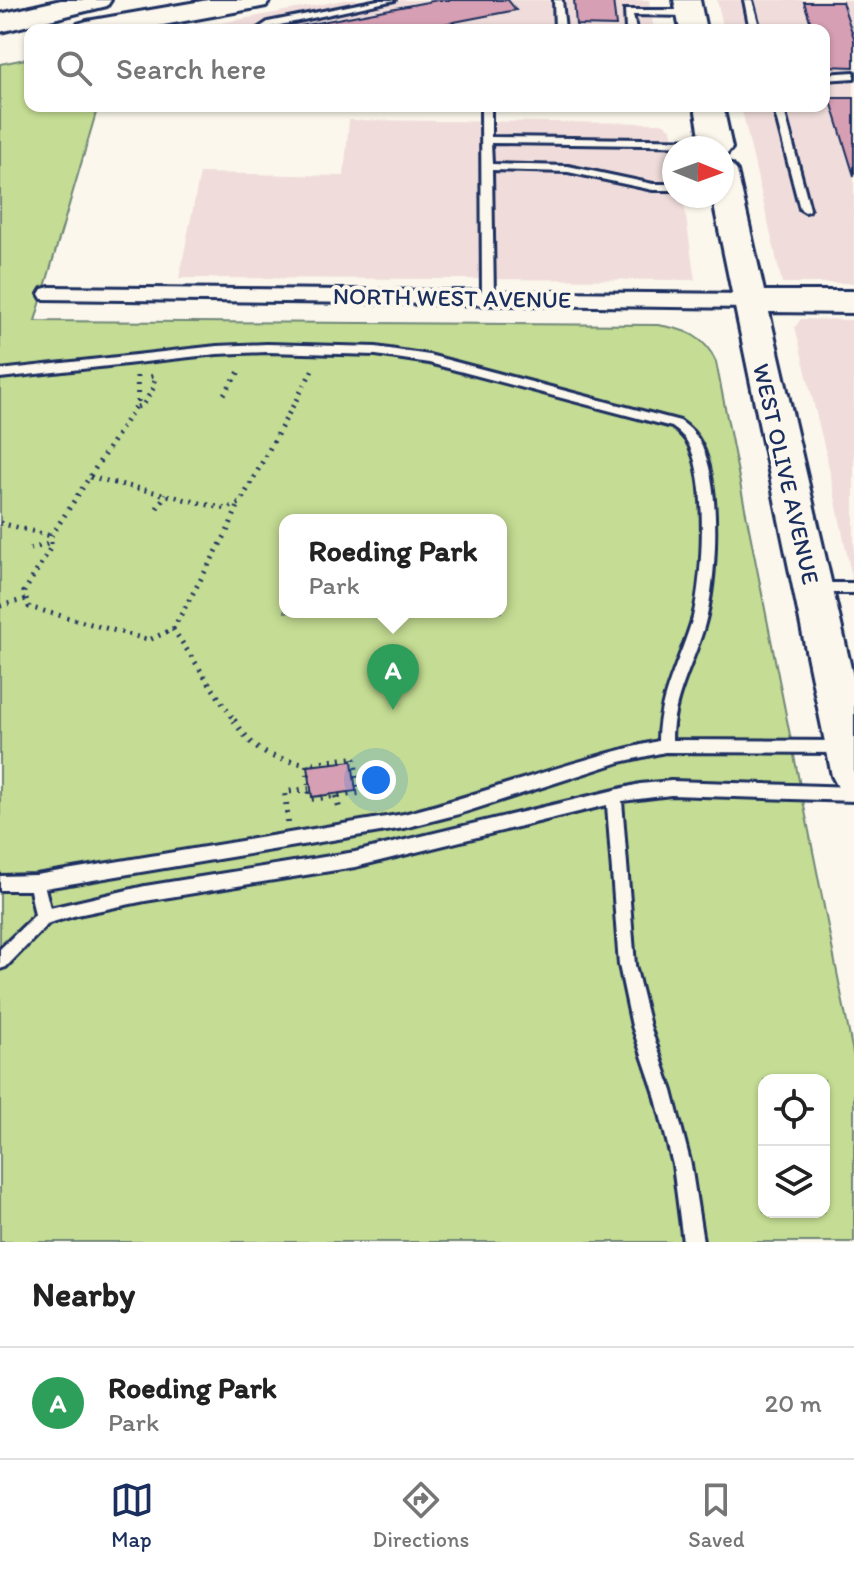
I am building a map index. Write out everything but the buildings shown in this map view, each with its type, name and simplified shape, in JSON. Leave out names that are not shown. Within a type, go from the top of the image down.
[{"type":"highway","points":[[0,23],[97,0]]},
{"type":"highway","points":[[121,24],[256,0]]},
{"type":"highway","points":[[0,46],[24,41]]},
{"type":"main road","name":"WEST OLIVE AVENUE","points":[[710,112],[715,136]]},
{"type":"main road","name":"WEST OLIVE AVENUE","points":[[729,208],[812,588],[850,745]]},
{"type":"main road","name":"NORTH WEST AVENUE","points":[[748,301],[854,302]]},
{"type":"street","name":"NORTH WEST AVENUE","points":[[50,294],[748,301]]},
{"type":"lane","points":[[273,24],[391,0]]},
{"type":"lane","points":[[558,0],[560,24]]},
{"type":"lane","points":[[627,0],[630,24]]},
{"type":"lane","points":[[748,0],[754,24]]},
{"type":"lane","points":[[628,12],[690,14]]},
{"type":"lane","points":[[830,77],[854,75]]},
{"type":"lane","points":[[486,112],[488,298]]},
{"type":"lane","points":[[780,112],[805,209]]},
{"type":"lane","points":[[487,140],[662,160]]},
{"type":"lane","points":[[487,167],[568,169],[662,187]]},
{"type":"lane","points":[[0,374],[267,348],[376,351],[429,359],[676,424],[687,432],[698,448],[704,472],[707,517],[705,574],[697,625],[666,713],[665,746]]},
{"type":"lane","points":[[812,588],[854,588]]},
{"type":"lane","points":[[0,883],[36,882],[184,855],[346,832],[459,807],[620,756],[665,746],[850,745]]},
{"type":"lane","points":[[0,961],[44,917],[130,894],[314,867],[384,853],[614,796],[671,788],[854,794]]},
{"type":"lane","points":[[614,796],[627,965],[641,1026],[663,1091],[682,1165],[693,1242]]},
{"type":"lane","points":[[36,882],[44,917]]},
{"type":"path","points":[[137,359],[138,403],[51,539],[51,547],[24,592],[29,607],[149,640],[173,629],[313,369]]},
{"type":"path","points":[[224,394],[240,370]]},
{"type":"path","points":[[135,407],[143,405],[154,387],[154,376],[137,378]]},
{"type":"path","points":[[90,477],[226,509],[240,503]]},
{"type":"path","points":[[157,508],[166,494]]},
{"type":"path","points":[[0,523],[51,539]]},
{"type":"path","points":[[30,549],[51,539]]},
{"type":"path","points":[[0,606],[26,599]]},
{"type":"path","points":[[173,629],[248,742],[271,758],[307,764],[354,758],[359,793],[310,799],[307,764]]},
{"type":"path","points":[[289,841],[285,792],[309,789]]},
{"type":"path","points":[[336,796],[346,832]]},
{"type":"shaded area","points":[[344,0],[649,0],[653,24],[215,24]]},
{"type":"shaded area","points":[[717,0],[854,0],[854,283],[782,283],[742,112],[830,112],[830,24],[723,24]]},
{"type":"shaded area","points":[[349,120],[662,123],[671,128],[673,136],[662,136],[662,208],[685,208],[695,280],[179,278],[200,173],[344,176]]},
{"type":"shaded area","points":[[801,319],[854,320],[854,588],[795,327]]},
{"type":"green space","points":[[24,59],[24,112],[96,112],[35,321],[658,325],[693,335],[706,346],[716,362],[854,1058],[854,1242],[0,1242],[0,64]]},
{"type":"place","name":"Roeding Park","points":[[393,710]]}]
